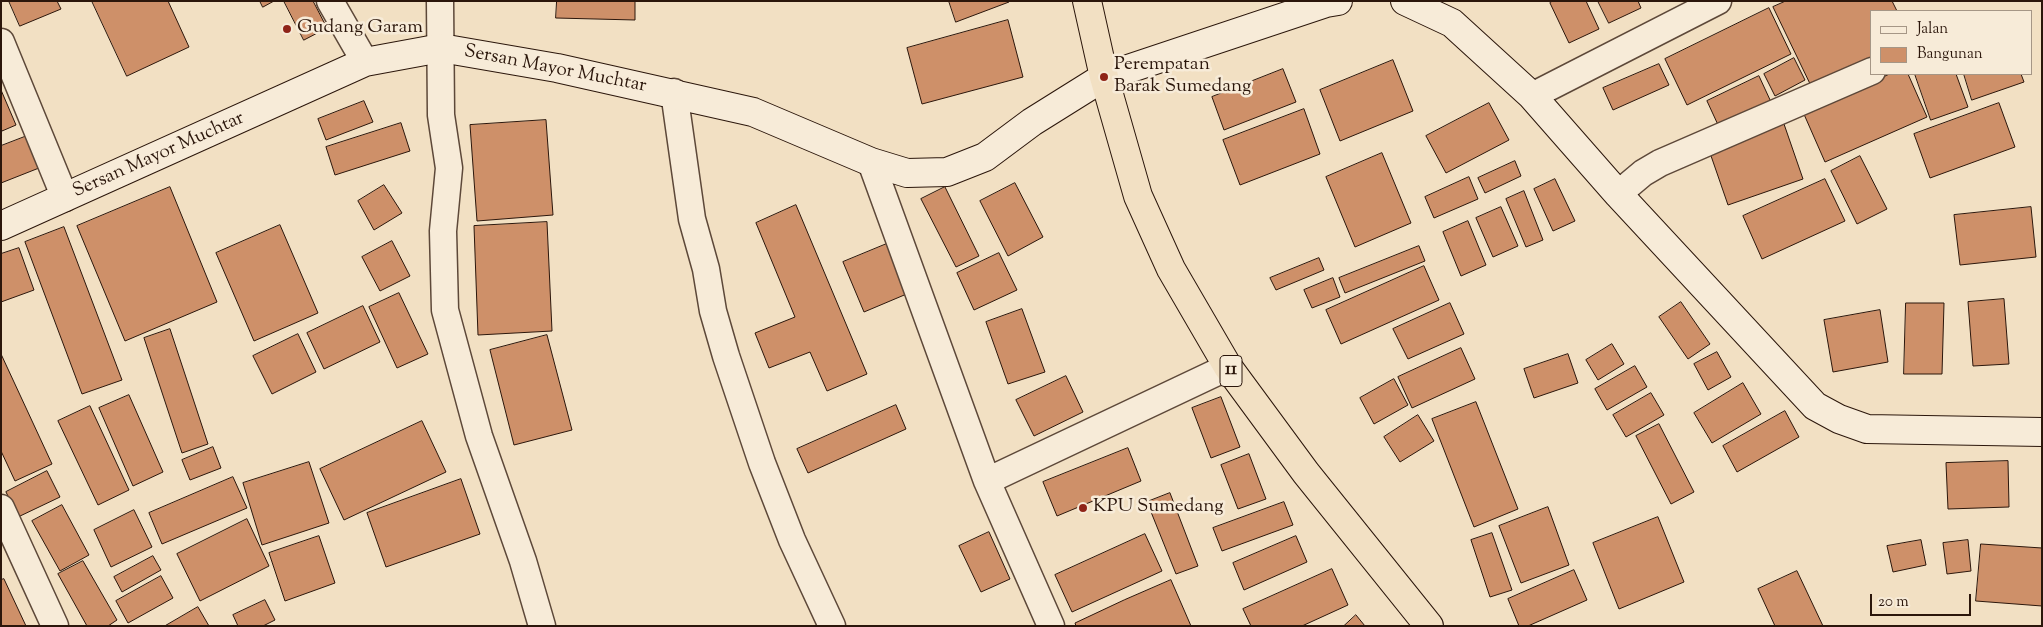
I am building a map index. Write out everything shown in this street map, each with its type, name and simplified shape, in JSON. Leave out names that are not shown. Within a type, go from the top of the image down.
[{"type":"highway","name":"11","points":[[1087,1],[1104,77],[1138,196],[1171,268],[1228,367],[1306,473],[1429,626]]},
{"type":"street","points":[[330,1],[365,62]]},
{"type":"street","points":[[440,1],[441,115],[449,168],[443,231],[445,310],[479,436],[523,561],[542,626]]},
{"type":"street","name":"Sersan Mayor Muchtar","points":[[1,226],[365,62],[440,48],[557,68],[674,92],[753,112],[871,162],[907,173],[948,172],[985,157],[1032,122],[1104,77],[1326,3],[1338,1]]},
{"type":"street","points":[[1532,96],[1718,1]]},
{"type":"street","points":[[1413,3],[1452,23],[1532,96],[1618,194],[1815,406],[1839,419],[1867,429],[2042,432]]},
{"type":"street","points":[[1,42],[65,198]]},
{"type":"street","points":[[1618,194],[1643,173],[1660,163],[1870,72]]},
{"type":"street","points":[[674,92],[692,220],[706,269],[713,311],[726,356],[762,463],[792,540],[832,626]]},
{"type":"street","points":[[871,162],[987,481],[1051,626]]},
{"type":"street","points":[[987,481],[1228,367]]},
{"type":"street","points":[[1,508],[55,626]]},
{"type":"building","points":[[9,1],[57,1],[61,9],[20,26]]},
{"type":"building","points":[[92,1],[168,1],[189,47],[127,76]]},
{"type":"building","points":[[260,1],[274,1],[263,7]]},
{"type":"building","points":[[284,1],[313,1],[327,28],[304,40]]},
{"type":"building","points":[[557,1],[635,1],[635,20],[556,18]]},
{"type":"building","points":[[949,1],[1009,1],[1009,2],[956,22]]},
{"type":"building","points":[[1553,1],[1586,1],[1599,29],[1569,43],[1550,3]]},
{"type":"building","points":[[1598,1],[1638,1],[1641,8],[1609,23]]},
{"type":"building","points":[[1786,1],[1892,1],[1896,10],[1870,10],[1870,62],[1813,90],[1773,7]]},
{"type":"building","points":[[1769,8],[1791,54],[1687,105],[1665,59]]},
{"type":"building","points":[[1008,20],[1023,77],[922,104],[907,48]]},
{"type":"building","points":[[1794,58],[1805,80],[1775,96],[1764,74]]},
{"type":"building","points":[[1393,60],[1413,111],[1340,141],[1320,90]]},
{"type":"building","points":[[1659,64],[1669,85],[1613,110],[1603,88]]},
{"type":"building","points":[[1283,69],[1296,102],[1224,130],[1212,97]]},
{"type":"building","points":[[1888,75],[1908,75],[1927,117],[1825,162],[1803,112]]},
{"type":"building","points":[[1915,75],[1956,75],[1968,107],[1931,120]]},
{"type":"building","points":[[1964,75],[2021,75],[2024,82],[1972,100]]},
{"type":"building","points":[[1759,76],[1771,102],[1719,127],[1707,101]]},
{"type":"building","points":[[1,90],[16,125],[2,131],[1,128]]},
{"type":"building","points":[[364,101],[373,122],[326,140],[318,119]]},
{"type":"building","points":[[1489,103],[1509,140],[1446,173],[1426,136]]},
{"type":"building","points":[[1999,103],[2015,147],[1930,178],[1914,134]]},
{"type":"building","points":[[1304,109],[1320,154],[1240,185],[1223,140]]},
{"type":"building","points":[[546,120],[553,215],[477,221],[470,125]]},
{"type":"building","points":[[401,123],[410,151],[335,175],[326,147]]},
{"type":"building","points":[[1784,124],[1803,179],[1728,205],[1709,150]]},
{"type":"building","points":[[27,136],[39,168],[1,183],[1,146]]},
{"type":"building","points":[[1382,153],[1411,223],[1355,247],[1326,177]]},
{"type":"building","points":[[1860,156],[1887,209],[1857,224],[1831,171]]},
{"type":"building","points":[[1515,161],[1521,176],[1485,193],[1478,178]]},
{"type":"building","points":[[1469,177],[1478,199],[1434,218],[1425,197]]},
{"type":"building","points":[[1555,179],[1575,221],[1553,231],[1534,189]]},
{"type":"building","points":[[1825,179],[1845,221],[1762,259],[1743,216]]},
{"type":"building","points":[[1015,183],[1043,237],[1008,256],[980,201]]},
{"type":"building","points":[[384,185],[402,213],[374,230],[358,201]]},
{"type":"building","points":[[170,187],[217,302],[125,341],[77,226]]},
{"type":"building","points":[[945,187],[979,256],[956,267],[921,199]]},
{"type":"building","points":[[1524,191],[1543,240],[1526,247],[1506,199]]},
{"type":"building","points":[[796,205],[867,374],[827,391],[810,352],[769,368],[755,333],[795,317],[756,223]]},
{"type":"building","points":[[1501,207],[1518,246],[1493,257],[1476,218]]},
{"type":"building","points":[[2031,207],[2036,257],[1960,265],[1954,215]]},
{"type":"building","points":[[1468,221],[1486,265],[1461,276],[1443,232]]},
{"type":"building","points":[[547,222],[552,331],[478,335],[474,226]]},
{"type":"building","points":[[280,225],[318,313],[254,341],[216,253]]},
{"type":"building","points":[[64,227],[122,380],[82,394],[25,242]]},
{"type":"building","points":[[392,241],[410,276],[380,291],[362,257]]},
{"type":"building","points":[[889,243],[909,293],[864,312],[843,262]]},
{"type":"building","points":[[1419,246],[1425,261],[1345,293],[1339,278]]},
{"type":"building","points":[[19,248],[34,290],[1,302],[1,254]]},
{"type":"building","points":[[999,253],[1017,290],[974,310],[957,273]]},
{"type":"building","points":[[1319,258],[1324,270],[1276,290],[1270,278]]},
{"type":"building","points":[[1424,266],[1439,300],[1341,344],[1326,310]]},
{"type":"building","points":[[1333,278],[1340,297],[1312,308],[1304,290]]},
{"type":"building","points":[[399,293],[428,354],[397,368],[369,307]]},
{"type":"building","points":[[2004,299],[2009,364],[1973,366],[1968,302]]},
{"type":"building","points":[[1681,302],[1710,344],[1688,359],[1659,317]]},
{"type":"building","points":[[1450,303],[1464,334],[1408,359],[1393,329]]},
{"type":"building","points":[[1906,303],[1944,303],[1942,374],[1904,374]]},
{"type":"building","points":[[363,306],[380,342],[324,369],[307,333]]},
{"type":"building","points":[[1022,309],[1045,372],[1008,384],[986,322]]},
{"type":"building","points":[[1880,310],[1888,362],[1833,372],[1824,320]]},
{"type":"building","points":[[170,329],[208,444],[182,453],[144,338]]},
{"type":"building","points":[[298,334],[316,372],[272,394],[253,356]]},
{"type":"building","points":[[547,335],[572,430],[514,445],[490,350]]},
{"type":"building","points":[[1612,344],[1624,364],[1598,380],[1586,360]]},
{"type":"building","points":[[1461,348],[1475,379],[1412,408],[1398,377]]},
{"type":"building","points":[[1717,352],[1731,377],[1708,390],[1694,364]]},
{"type":"building","points":[[1,354],[52,464],[15,481],[1,451]]},
{"type":"building","points":[[1568,354],[1578,383],[1534,398],[1524,369]]},
{"type":"building","points":[[1635,366],[1647,387],[1607,410],[1595,389]]},
{"type":"building","points":[[1066,376],[1083,412],[1034,436],[1016,400]]},
{"type":"building","points":[[1394,379],[1408,405],[1374,424],[1360,398]]},
{"type":"building","points":[[1743,383],[1761,414],[1712,443],[1694,413]]},
{"type":"building","points":[[1651,393],[1664,415],[1626,437],[1613,415]]},
{"type":"building","points":[[129,395],[163,472],[133,486],[99,408]]},
{"type":"building","points":[[1221,397],[1240,447],[1211,458],[1192,408]]},
{"type":"building","points":[[1476,402],[1518,509],[1474,527],[1432,419]]},
{"type":"building","points":[[896,405],[906,429],[808,473],[797,449]]},
{"type":"building","points":[[90,406],[129,490],[98,505],[58,421]]},
{"type":"building","points":[[1785,411],[1799,437],[1737,472],[1723,446]]},
{"type":"building","points":[[1418,415],[1434,441],[1400,462],[1384,437]]},
{"type":"building","points":[[422,421],[446,472],[344,520],[320,469]]},
{"type":"building","points":[[1659,424],[1694,492],[1671,504],[1636,436]]},
{"type":"building","points":[[213,447],[221,468],[190,480],[182,460]]},
{"type":"building","points":[[1128,448],[1141,481],[1057,516],[1043,482]]},
{"type":"building","points":[[1249,454],[1266,499],[1238,509],[1221,465]]},
{"type":"building","points":[[2008,461],[2009,507],[1948,509],[1946,463]]},
{"type":"building","points":[[309,462],[329,523],[262,545],[243,483]]},
{"type":"building","points":[[47,471],[60,497],[18,517],[6,492]]},
{"type":"building","points":[[233,477],[247,508],[162,544],[149,513]]},
{"type":"building","points":[[461,479],[480,534],[386,567],[367,513]]},
{"type":"building","points":[[1170,493],[1198,566],[1176,574],[1147,502]]},
{"type":"building","points":[[1284,502],[1293,525],[1222,551],[1213,528]]},
{"type":"building","points":[[62,505],[89,555],[60,571],[32,521]]},
{"type":"building","points":[[1548,507],[1569,565],[1521,583],[1499,526]]},
{"type":"building","points":[[134,510],[152,547],[111,567],[94,530]]},
{"type":"building","points":[[1658,517],[1684,582],[1619,609],[1593,543]]},
{"type":"building","points":[[247,519],[269,566],[200,601],[177,554]]},
{"type":"building","points":[[989,532],[1010,579],[981,592],[959,546]]},
{"type":"building","points":[[1492,533],[1512,590],[1490,597],[1471,540]]},
{"type":"building","points":[[1145,534],[1162,571],[1072,612],[1055,575]]},
{"type":"building","points":[[319,536],[335,583],[285,601],[269,553]]},
{"type":"building","points":[[1296,536],[1307,562],[1244,590],[1233,563]]},
{"type":"building","points":[[1921,540],[1926,565],[1893,572],[1887,546]]},
{"type":"building","points":[[1968,540],[1971,571],[1947,574],[1943,543]]},
{"type":"building","points":[[1981,544],[2042,548],[2042,606],[1976,601]]},
{"type":"building","points":[[153,556],[161,570],[122,592],[114,577]]},
{"type":"building","points":[[83,561],[117,620],[108,626],[87,626],[58,574]]},
{"type":"building","points":[[1332,569],[1348,605],[1302,626],[1251,626],[1243,609]]},
{"type":"building","points":[[1574,570],[1587,600],[1528,626],[1519,626],[1508,599]]},
{"type":"building","points":[[1797,571],[1823,626],[1775,626],[1758,589]]},
{"type":"building","points":[[161,576],[173,598],[128,623],[116,601]]},
{"type":"building","points":[[4,579],[26,626],[1,626],[1,580]]},
{"type":"building","points":[[1171,580],[1191,626],[1076,626],[1075,623]]},
{"type":"building","points":[[265,600],[275,620],[263,626],[238,626],[233,615]]},
{"type":"building","points":[[198,607],[209,626],[165,626]]},
{"type":"building","points":[[1356,615],[1365,626],[1344,626]]},
{"type":"place","name":"Gudang Garam","points":[[287,29]]},
{"type":"place","name":"Perempatan Barak Sumedang","points":[[1104,77]]},
{"type":"place","name":"KPU Sumedang","points":[[1083,508]]}]
